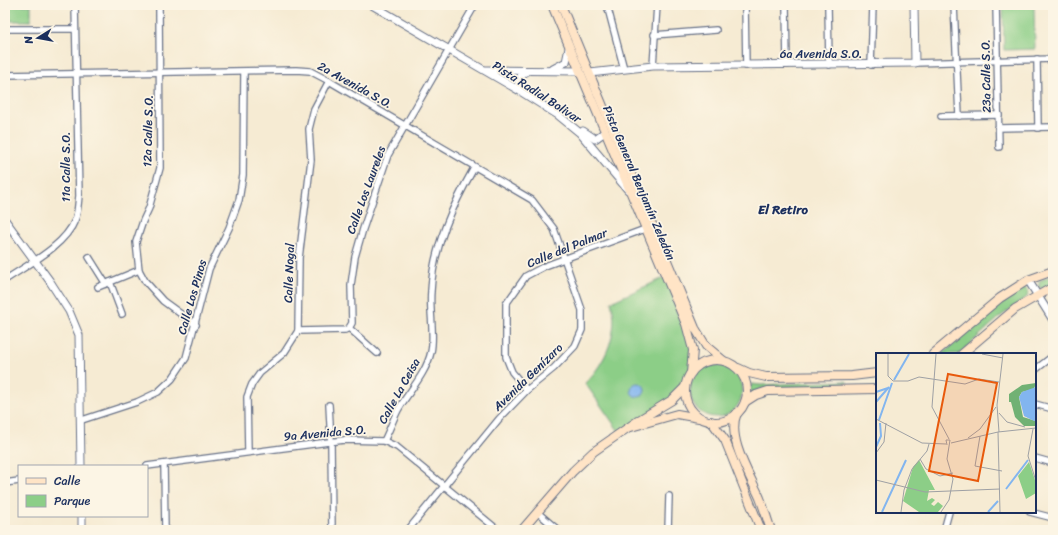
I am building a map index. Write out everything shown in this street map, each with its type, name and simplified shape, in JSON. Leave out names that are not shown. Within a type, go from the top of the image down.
[{"type":"main road","name":"Pista General Benjamín Zeledón","points":[[552,5],[578,71],[609,131],[656,231],[702,340],[712,352],[724,361]]},
{"type":"main road","name":"Pista General Benjamín Zeledón","points":[[561,5],[597,90],[628,190],[686,324],[694,355],[691,372]]},
{"type":"main road","points":[[559,23],[566,33],[581,68],[585,72],[590,73]]},
{"type":"main road","points":[[578,71],[587,77],[607,122],[609,131]]},
{"type":"main road","points":[[597,90],[600,105]]},
{"type":"main road","points":[[628,190],[636,198],[648,227],[656,231]]},
{"type":"main road","points":[[645,229],[651,232],[670,277],[679,288]]},
{"type":"main road","points":[[934,353],[1000,298],[1028,280],[1053,271]]},
{"type":"main road","points":[[963,353],[1015,309],[1038,294],[1053,287]]},
{"type":"main road","points":[[522,530],[573,471],[593,452],[672,400],[685,387],[691,372],[704,362],[712,360],[724,361],[748,374],[766,378],[852,376],[876,372]]},
{"type":"main road","points":[[732,365],[740,372],[744,380],[746,389],[745,402]]},
{"type":"main road","points":[[685,387],[689,405],[694,413],[702,418]]},
{"type":"main road","points":[[771,530],[761,500],[736,442],[734,422],[737,413],[745,402],[756,395],[768,391],[876,388]]},
{"type":"main road","points":[[628,428],[677,414],[711,421],[725,420],[737,413]]},
{"type":"main road","points":[[711,421],[725,440],[761,530]]},
{"type":"street","name":"11a Calle S.O.","points":[[5,280],[57,244],[68,233],[75,219],[79,196],[75,5]]},
{"type":"street","name":"12a Calle S.O.","points":[[159,5],[160,168],[149,208],[136,242],[139,270],[145,281],[163,301],[196,325]]},
{"type":"street","points":[[372,5],[481,69]]},
{"type":"street","name":"Calle Los Laureles","points":[[350,328],[352,323],[351,285],[355,257],[388,156],[448,49],[475,5]]},
{"type":"street","points":[[607,5],[624,69]]},
{"type":"street","points":[[652,66],[657,5]]},
{"type":"street","points":[[745,5],[746,66]]},
{"type":"street","points":[[786,5],[787,65]]},
{"type":"street","points":[[828,5],[829,65]]},
{"type":"street","points":[[872,65],[873,5]]},
{"type":"street","points":[[914,5],[915,63]]},
{"type":"street","points":[[954,5],[959,116]]},
{"type":"street","name":"23a Calle S.O.","points":[[996,5],[999,146]]},
{"type":"street","points":[[5,29],[75,29]]},
{"type":"street","points":[[654,35],[716,30]]},
{"type":"street","points":[[547,71],[558,68],[565,63],[568,57],[569,48]]},
{"type":"street","points":[[1037,59],[1038,128]]},
{"type":"street","name":"6a Avenida S.O.","points":[[590,73],[652,66],[872,65],[1053,59]]},
{"type":"street","name":"Pista Radial Bolivar","points":[[481,69],[492,71],[578,71]]},
{"type":"street","name":"Pista Radial Bolivar","points":[[481,69],[558,115],[580,133],[628,190]]},
{"type":"street","name":"2a Avenida S.O.","points":[[5,75],[310,71],[405,125],[474,168],[532,200],[554,229],[564,260]]},
{"type":"street","points":[[520,91],[518,85],[520,78],[530,71]]},
{"type":"street","name":"Calle Los Pinos","points":[[82,420],[117,410],[158,392],[172,379],[186,358],[196,325],[209,269],[229,228],[239,200],[243,175],[244,72]]},
{"type":"street","name":"Calle Nogal","points":[[298,331],[299,258],[311,160],[309,129],[314,109],[329,81]]},
{"type":"street","points":[[558,115],[575,123],[593,139],[598,138],[609,131]]},
{"type":"street","points":[[941,116],[999,115]]},
{"type":"street","points":[[998,128],[1053,127]]},
{"type":"street","name":"Calle La Ceisa","points":[[384,441],[398,411],[426,368],[432,351],[430,291],[435,263],[447,221],[460,192],[474,168]]},
{"type":"street","points":[[5,220],[69,311],[79,336],[82,420],[81,465]]},
{"type":"street","name":"Calle del Palmar","points":[[527,390],[512,372],[506,357],[506,304],[526,276],[545,266],[645,229]]},
{"type":"street","points":[[89,258],[108,283],[122,314]]},
{"type":"street","name":"Avenida Genízaro","points":[[408,530],[499,419],[527,390],[554,368],[575,346],[582,330],[582,310],[564,260]]},
{"type":"street","points":[[98,287],[139,270]]},
{"type":"street","points":[[1028,280],[1053,320]]},
{"type":"street","points":[[248,452],[247,397],[252,384],[260,373],[284,353],[298,331],[345,330],[350,328],[377,353]]},
{"type":"street","points":[[1036,369],[1053,356]]},
{"type":"street","points":[[329,404],[332,530]]},
{"type":"street","points":[[1036,404],[1053,409]]},
{"type":"street","name":"9a Avenida S.O.","points":[[148,466],[248,452],[331,443],[365,440],[384,441],[397,447],[498,530]]},
{"type":"street","points":[[1036,458],[1053,463]]},
{"type":"street","points":[[164,464],[166,530]]},
{"type":"street","points":[[5,482],[18,481]]},
{"type":"street","points":[[668,530],[669,496]]},
{"type":"street","points":[[537,512],[558,530]]},
{"type":"street","points":[[944,530],[949,513]]},
{"type":"street","points":[[1034,513],[1053,518]]},
{"type":"street","points":[[82,517],[82,530]]},
{"type":"green space","points":[[7,5],[31,5],[31,21],[6,21]]},
{"type":"green space","points":[[1034,6],[1035,49],[1004,50],[1003,7]]},
{"type":"green space","points":[[1053,275],[1053,286],[1043,289],[1039,287],[1039,281]]},
{"type":"green space","points":[[666,277],[692,343],[691,373],[685,387],[620,433],[585,383],[599,366],[609,346],[614,324],[611,302]]},
{"type":"green space","points":[[1025,288],[1029,292],[1027,297],[1001,316],[960,353],[942,353],[951,347],[1003,299],[1014,292]]},
{"type":"green space","points":[[711,365],[721,365],[735,372],[742,386],[742,396],[735,410],[721,417],[711,417],[701,413],[694,406],[690,396],[690,386],[694,376],[701,369]]},
{"type":"green space","points":[[846,381],[848,383],[846,385],[760,389],[752,393],[750,387],[752,384],[761,385]]},
{"type":"water","points":[[635,383],[641,383],[645,387],[645,393],[641,397],[635,397],[631,393],[631,387]]},
{"type":"district","name":"El Retiro","points":[[783,209]]}]
